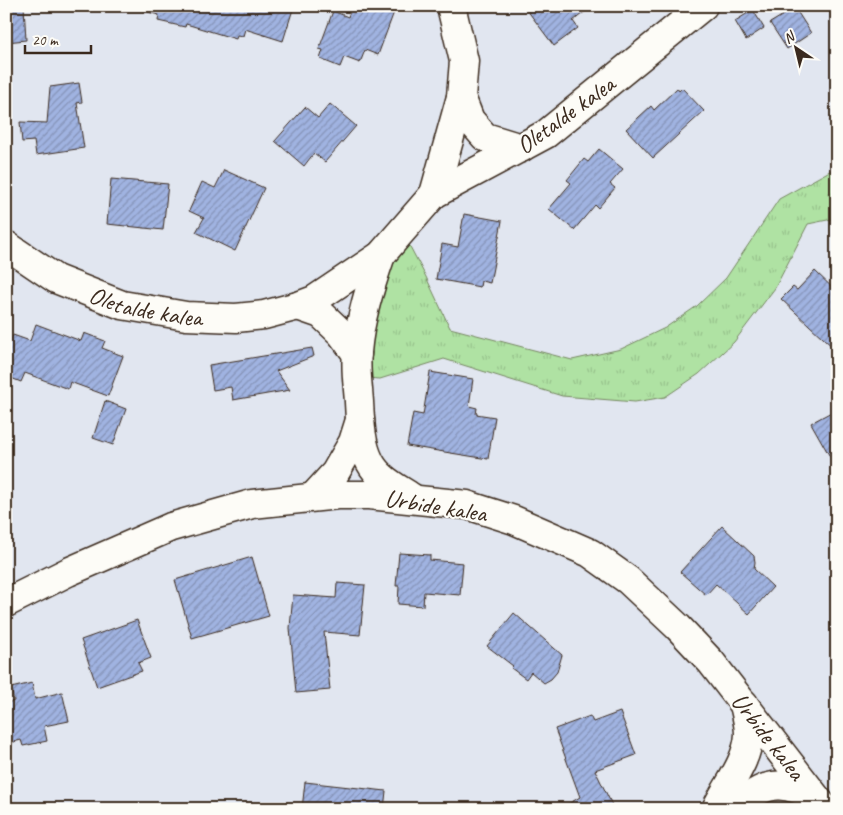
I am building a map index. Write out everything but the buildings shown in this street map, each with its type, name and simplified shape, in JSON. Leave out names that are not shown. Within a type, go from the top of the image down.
[{"type":"street","points":[[434,194],[461,98],[464,60],[451,6]]},
{"type":"street","name":"Oletalde kalea","points":[[6,245],[56,279],[122,305],[186,316],[236,318],[264,315],[298,306],[314,300],[381,255],[434,194],[546,134],[703,6]]},
{"type":"street","points":[[461,98],[470,120],[485,136],[521,148]]},
{"type":"street","name":"Oletalde kalea","points":[[360,420],[357,354],[368,291],[381,255]]},
{"type":"street","points":[[298,306],[321,314],[341,333],[357,354]]},
{"type":"street","points":[[313,497],[335,473],[342,462],[353,442],[360,420]]},
{"type":"street","points":[[360,420],[365,450],[371,463],[382,478],[415,499]]},
{"type":"street","points":[[342,462],[344,474],[357,495],[367,479],[371,463]]},
{"type":"street","name":"Urbide kalea","points":[[6,603],[68,572],[171,527],[252,504],[313,497],[369,494],[467,505],[514,520],[590,553],[628,580],[678,626],[711,662],[822,804]]},
{"type":"street","points":[[716,809],[746,749],[749,735],[744,704]]},
{"type":"street","points":[[736,809],[744,801],[774,784],[781,769],[781,752],[758,754],[740,764]]},
{"type":"street","points":[[774,784],[792,786],[822,804]]},
{"type":"green space","points":[[837,167],[837,218],[808,224],[775,288],[734,342],[699,374],[665,397],[635,402],[562,396],[444,359],[380,379],[365,378],[379,287],[406,239],[450,328],[572,360],[621,349],[665,328],[697,306],[726,278],[779,199]]}]
